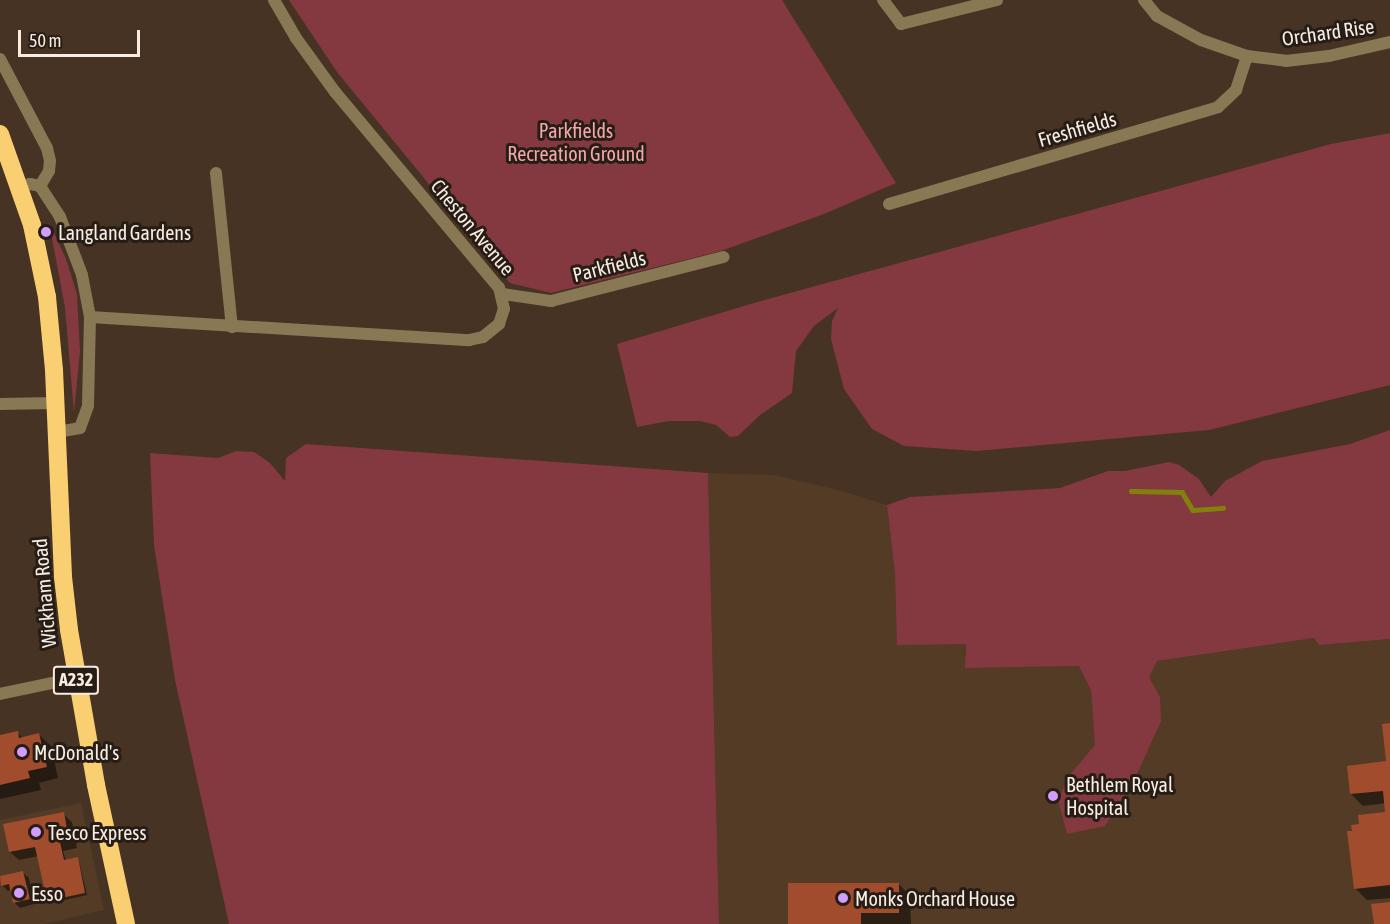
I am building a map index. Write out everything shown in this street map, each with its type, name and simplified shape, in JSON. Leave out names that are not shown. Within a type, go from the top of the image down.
[{"type":"highway","name":"Wickham Road","points":[[0,134],[20,187],[37,244],[47,297],[58,432],[63,577],[76,678],[126,924]]},
{"type":"street","name":"Cheston Avenue","points":[[90,317],[232,327],[476,339],[483,337],[499,324],[504,309],[503,294],[335,92],[296,38],[274,0]]},
{"type":"street","points":[[884,0],[901,24],[996,0]]},
{"type":"street","name":"Orchard Rise","points":[[1144,0],[1157,16],[1202,40],[1247,56],[1286,61],[1329,56],[1390,42]]},
{"type":"street","name":"Freshfields","points":[[889,204],[1218,107],[1236,90],[1247,56]]},
{"type":"street","points":[[0,59],[46,148],[50,161],[49,171],[40,186]]},
{"type":"street","points":[[216,173],[232,327]]},
{"type":"street","points":[[20,187],[30,184],[40,186],[60,217],[82,275],[90,317],[87,406],[80,428],[58,432]]},
{"type":"street","name":"Parkfields","points":[[503,294],[551,301],[723,257]]},
{"type":"street","points":[[0,404],[56,403]]},
{"type":"street","points":[[0,694],[76,678]]},
{"type":"shaded area","name":"Bethlem Royal Hospital","points":[[708,473],[773,475],[839,490],[887,505],[895,574],[966,644],[964,655],[1157,661],[1314,638],[1319,645],[1390,639],[1390,924],[719,924]]},
{"type":"shaded area","name":"Esso","points":[[81,803],[104,910],[44,924],[0,924],[0,820]]},
{"type":"green space","name":"Parkfields Recreation Ground","points":[[289,0],[782,0],[896,183],[824,214],[721,251],[551,293],[510,283],[337,72]]},
{"type":"green space","points":[[1390,133],[1390,385],[1209,430],[976,451],[904,446],[872,429],[844,389],[831,339],[832,321],[838,308],[814,326],[796,351],[792,393],[760,415],[738,436],[730,437],[716,425],[700,421],[669,421],[637,427],[617,344],[754,303],[1331,144]]},
{"type":"green space","points":[[49,222],[66,259],[77,294],[80,351],[74,413],[65,308]]},
{"type":"green space","points":[[1390,430],[1390,639],[1319,645],[1314,638],[1157,661],[1149,677],[1160,697],[1161,721],[1138,772],[1105,826],[1067,834],[1058,800],[1069,776],[1095,745],[1091,690],[1079,666],[965,668],[966,644],[897,645],[895,574],[887,505],[910,497],[1060,488],[1108,471],[1125,471],[1169,462],[1179,465],[1199,479],[1211,497],[1225,481],[1262,461],[1350,444]]},
{"type":"green space","points":[[306,444],[708,473],[719,924],[229,924],[175,680],[154,545],[150,453],[218,458],[236,451],[254,452],[270,463],[285,481],[286,458]]},
{"type":"building","points":[[1390,723],[1390,885],[1354,889],[1347,831],[1352,831],[1351,825],[1359,824],[1358,815],[1385,812],[1383,791],[1350,794],[1347,766],[1386,761],[1382,724]]},
{"type":"building","name":"McDonald's","points":[[18,731],[19,738],[39,733],[47,767],[28,771],[30,778],[0,785],[0,735]]},
{"type":"building","points":[[64,812],[69,840],[60,842],[64,860],[78,857],[85,893],[47,901],[35,847],[9,852],[3,824]]},
{"type":"building","name":"Esso","points":[[23,871],[30,899],[13,903],[9,884],[1,886],[0,876]]},
{"type":"building","name":"Monks Orchard House","points":[[788,883],[899,883],[899,913],[861,913],[861,924],[788,924]]},
{"type":"building","points":[[1390,902],[1390,924],[1374,924],[1371,904]]},
{"type":"waterway","points":[[1131,491],[1182,492],[1193,510],[1223,508]]},
{"type":"place","name":"Langland Gardens","points":[[46,232]]},
{"type":"place","name":"McDonald's","points":[[22,752]]},
{"type":"place","name":"Bethlem Royal Hospital","points":[[1053,796]]},
{"type":"place","name":"Tesco Express","points":[[36,832]]},
{"type":"place","name":"Esso","points":[[19,893]]},
{"type":"place","name":"Monks Orchard House","points":[[843,898]]}]
